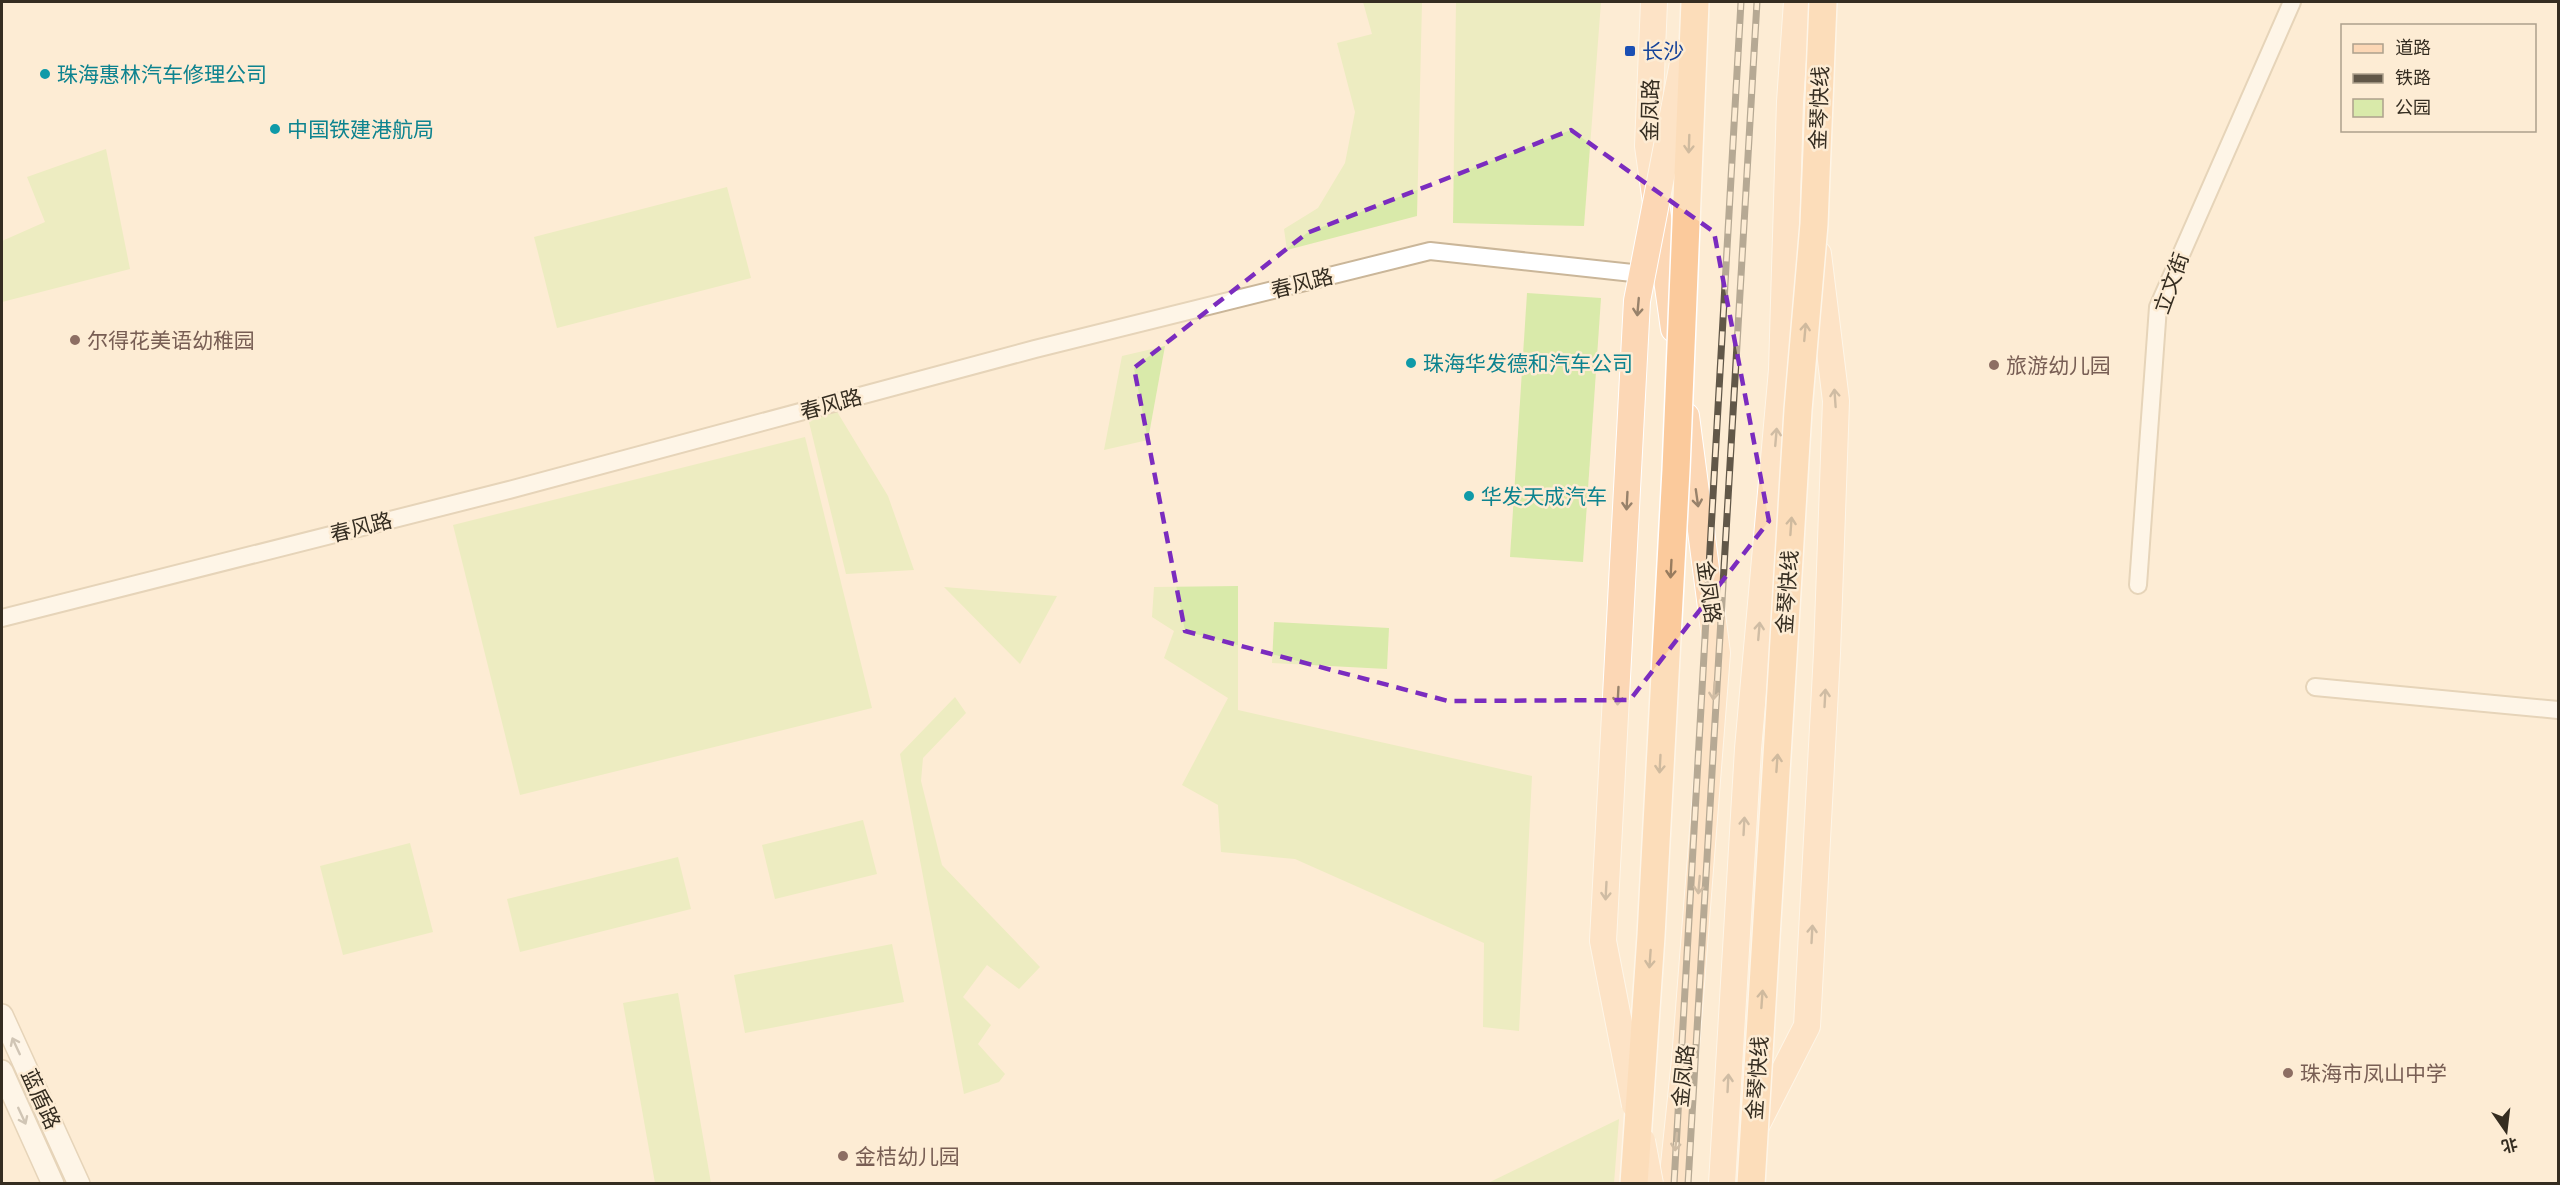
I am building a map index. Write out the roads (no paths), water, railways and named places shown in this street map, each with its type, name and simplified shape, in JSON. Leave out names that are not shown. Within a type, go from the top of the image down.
[{"type":"highway","points":[[1634,1184],[1651,936],[1674,505],[1695,2]]},
{"type":"highway","name":"金琴快线","points":[[1751,1184],[1798,410],[1814,224],[1823,2]]},
{"type":"main road","name":"金凤路","points":[[1654,2],[1648,146],[1717,653],[1685,1060],[1672,1184]]},
{"type":"main road","points":[[1650,1184],[1603,941],[1638,301],[1695,2]]},
{"type":"main road","name":"金凤路","points":[[1722,1184],[1748,749],[1782,370],[1790,102],[1797,2]]},
{"type":"main road","points":[[1727,1184],[1807,1026],[1827,653],[1836,401],[1814,224]]},
{"type":"street","name":"立文街","points":[[2138,585],[2158,307],[2292,2]]},
{"type":"street","name":"春风路","points":[[2,618],[509,490],[1035,350],[1430,251],[1667,276]]},
{"type":"street","points":[[2315,687],[2559,710]]},
{"type":"street","name":"蓝盾路","points":[[2,1015],[79,1184]]},
{"type":"street","name":"蓝盾路","points":[[2,1071],[53,1184]]},
{"type":"railway","points":[[1674,1184],[1741,2]]},
{"type":"railway","points":[[1688,1184],[1757,2]]},
{"type":"place","name":"长沙","points":[[1630,51]]},
{"type":"place","name":"珠海惠林汽车修理公司","points":[[45,74]]},
{"type":"place","name":"中国铁建港航局","points":[[275,129]]},
{"type":"place","name":"尔得花美语幼稚园","points":[[75,340]]},
{"type":"place","name":"珠海华发德和汽车公司","points":[[1411,363]]},
{"type":"place","name":"旅游幼儿园","points":[[1994,365]]},
{"type":"place","name":"华发天成汽车","points":[[1469,496]]},
{"type":"place","name":"珠海市凤山中学","points":[[2288,1073]]},
{"type":"place","name":"金桔幼儿园","points":[[843,1156]]}]
